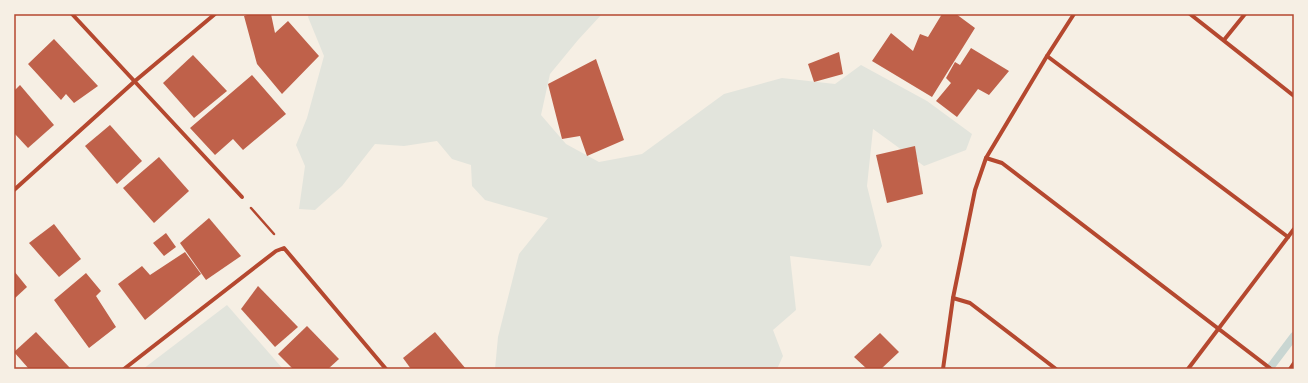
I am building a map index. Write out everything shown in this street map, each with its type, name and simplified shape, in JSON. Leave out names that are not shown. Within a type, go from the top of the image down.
[{"type":"street","points":[[72,14],[242,197]]},
{"type":"street","points":[[14,190],[135,81],[215,14]]},
{"type":"street","points":[[942,369],[953,298],[975,190],[986,158],[1046,56],[1074,14]]},
{"type":"street","points":[[1190,14],[1294,96]]},
{"type":"street","points":[[1224,40],[1245,14]]},
{"type":"street","points":[[1046,56],[1288,237]]},
{"type":"street","points":[[986,158],[1002,162],[1271,369]]},
{"type":"street","points":[[1188,369],[1294,229]]},
{"type":"street","points":[[124,369],[276,251],[284,248],[386,369]]},
{"type":"street","points":[[953,298],[970,303],[1056,369]]},
{"type":"street","points":[[1290,369],[1294,364]]},
{"type":"path","points":[[242,197],[274,233],[284,248]]},
{"type":"shaded area","points":[[309,14],[602,14],[550,74],[541,115],[566,144],[599,162],[642,154],[724,94],[782,78],[835,84],[861,65],[927,101],[972,134],[966,150],[924,166],[873,129],[867,186],[882,246],[870,266],[790,256],[796,310],[773,330],[783,356],[777,369],[495,369],[498,337],[519,254],[548,218],[485,200],[472,186],[471,165],[452,159],[437,141],[404,146],[375,144],[342,186],[315,210],[299,209],[305,166],[296,145],[307,118],[324,56],[308,17]]},
{"type":"shaded area","points":[[227,305],[283,369],[143,369]]},
{"type":"building","points":[[250,14],[271,14],[275,33],[288,21],[319,56],[282,94],[257,64],[244,16]]},
{"type":"building","points":[[942,14],[956,14],[975,28],[932,97],[872,61],[891,33],[913,51],[920,34],[928,37]]},
{"type":"building","points":[[54,39],[98,86],[74,103],[66,94],[61,100],[28,64]]},
{"type":"building","points":[[971,48],[1009,71],[989,95],[978,89],[957,117],[936,101],[951,83],[946,78],[955,62],[960,65]]},
{"type":"building","points":[[839,52],[843,74],[814,82],[808,64]]},
{"type":"building","points":[[193,55],[227,91],[194,118],[163,83]]},
{"type":"building","points":[[596,59],[624,140],[587,156],[580,136],[562,139],[548,84]]},
{"type":"building","points":[[252,75],[286,114],[243,150],[233,139],[215,155],[190,128]]},
{"type":"building","points":[[20,85],[54,125],[28,148],[14,133],[14,91]]},
{"type":"building","points":[[110,125],[142,161],[117,184],[85,146]]},
{"type":"building","points":[[915,146],[923,194],[887,203],[876,155]]},
{"type":"building","points":[[159,157],[189,191],[154,223],[123,188]]},
{"type":"building","points":[[209,218],[241,256],[206,280],[180,243]]},
{"type":"building","points":[[54,224],[81,259],[59,277],[29,243]]},
{"type":"building","points":[[166,233],[176,247],[164,256],[153,243]]},
{"type":"building","points":[[185,252],[201,274],[145,320],[118,284],[142,266],[150,275]]},
{"type":"building","points":[[14,271],[27,287],[14,299]]},
{"type":"building","points":[[86,273],[101,291],[96,296],[116,327],[89,348],[54,300]]},
{"type":"building","points":[[258,286],[298,327],[275,347],[241,309]]},
{"type":"building","points":[[307,326],[339,359],[328,369],[293,369],[278,354]]},
{"type":"building","points":[[36,332],[70,368],[29,369],[14,352]]},
{"type":"building","points":[[435,332],[466,369],[411,369],[403,358]]},
{"type":"building","points":[[880,333],[899,352],[881,369],[867,369],[854,357]]},
{"type":"waterway","points":[[1269,369],[1294,336]]}]
